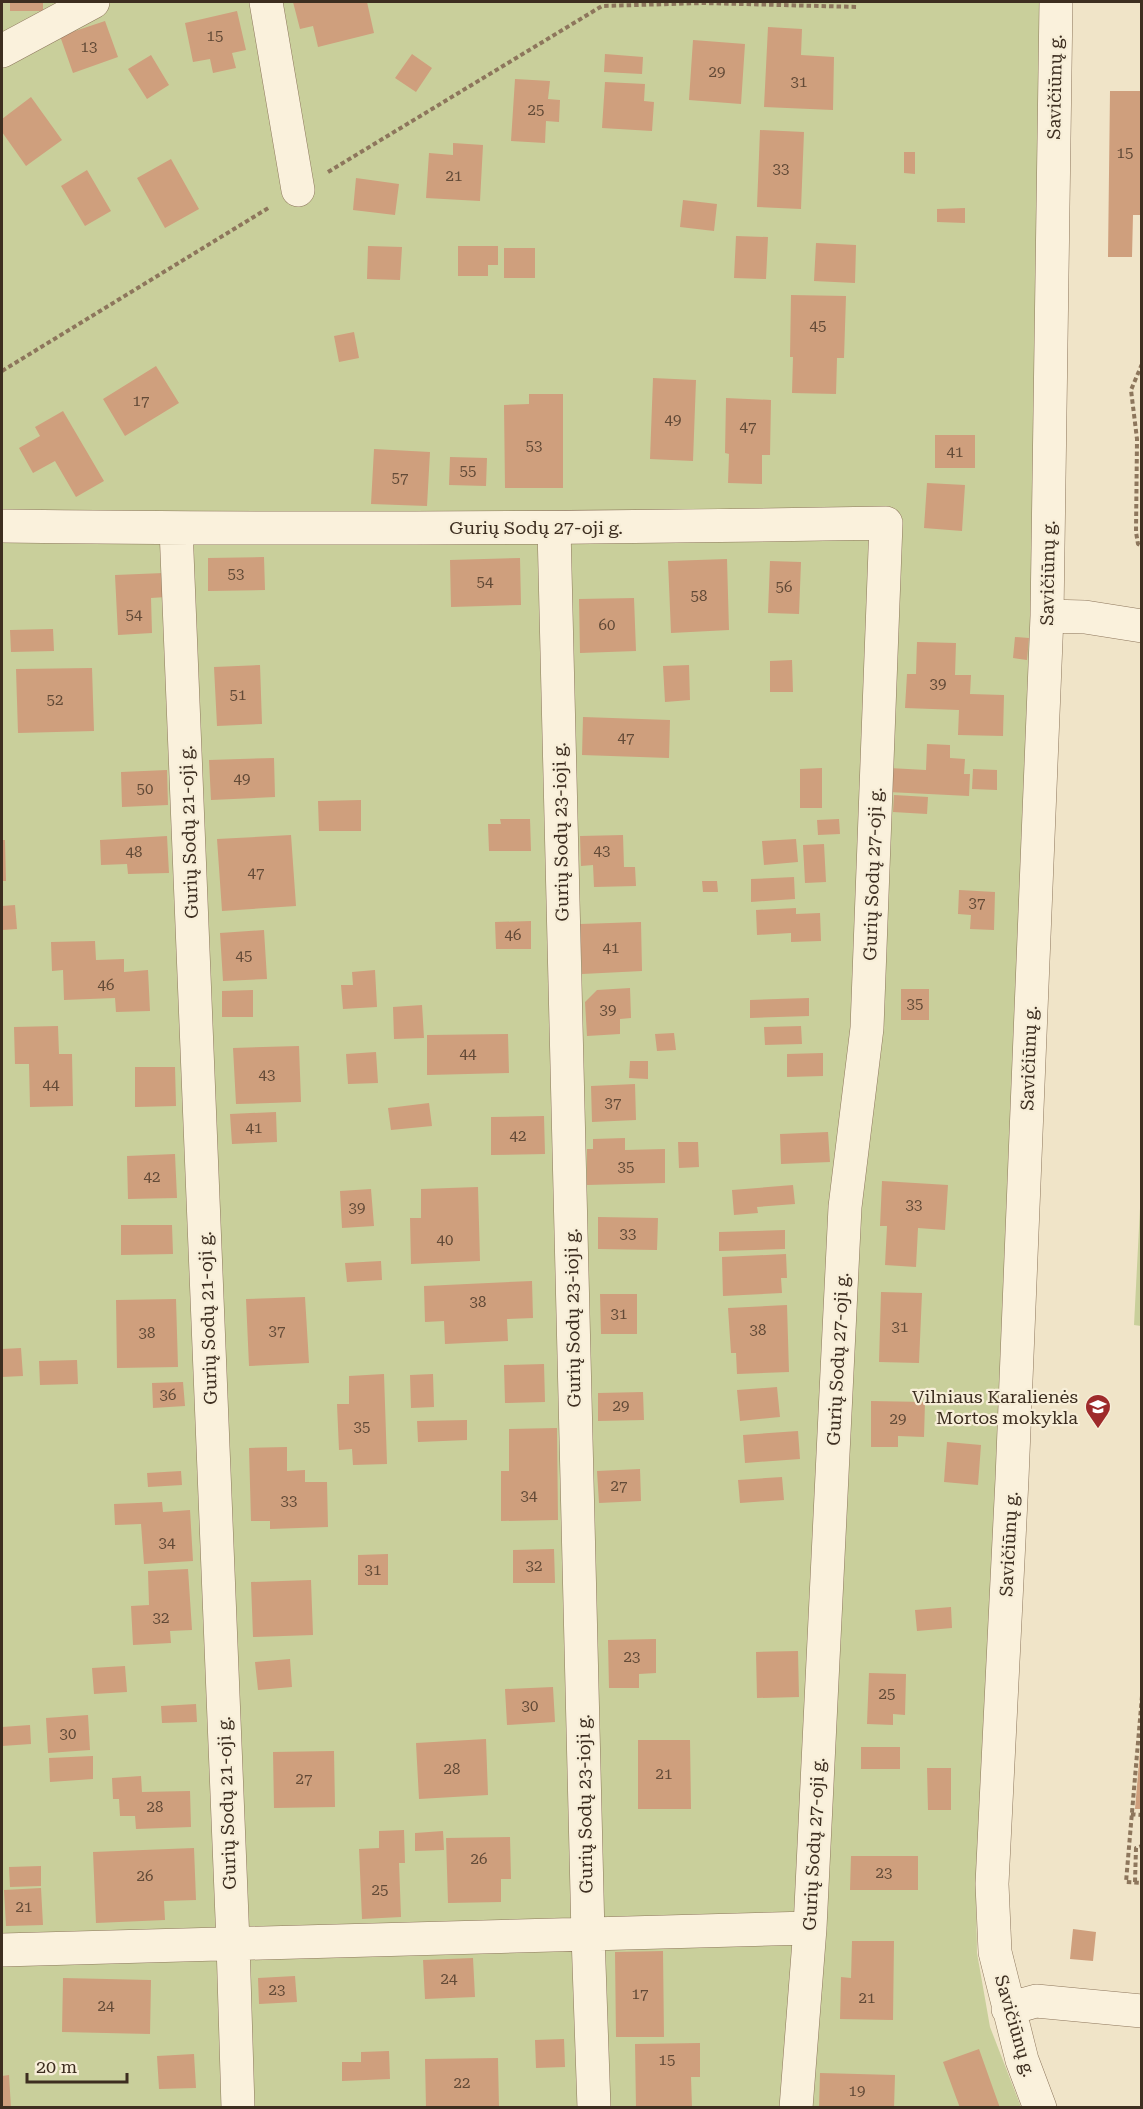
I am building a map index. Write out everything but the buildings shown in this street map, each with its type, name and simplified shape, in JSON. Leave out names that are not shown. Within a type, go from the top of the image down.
[{"type":"street","points":[[2,51],[93,2]]},
{"type":"street","points":[[266,2],[298,190]]},
{"type":"street","name":"Savičiūnų g.","points":[[1040,2108],[1022,2060],[995,1952],[992,1884],[1012,1479],[1047,616],[1056,2]]},
{"type":"street","name":"Gurių Sodų 27-oji g.","points":[[2,526],[554,528],[886,523],[867,1028],[845,1207],[810,1928],[796,2108]]},
{"type":"street","name":"Gurių Sodų 21-oji g.","points":[[176,528],[238,2108]]},
{"type":"street","name":"Gurių Sodų 23-ioji g.","points":[[554,528],[594,2108]]},
{"type":"street","points":[[1047,616],[1085,617],[1142,626]]},
{"type":"street","points":[[2,1950],[810,1928]]},
{"type":"street","points":[[1008,2009],[1036,2001],[1142,2011]]},
{"type":"path","points":[[2,371],[602,6],[703,3],[860,7]]},
{"type":"path","points":[[1142,363],[1131,390],[1137,438],[1136,532],[1138,544],[1142,546]]},
{"type":"path","points":[[1142,1696],[1126,1882],[1142,1883]]},
{"type":"path","points":[[1131,1814],[1142,1815]]},
{"type":"path","points":[[1135,1882],[1136,1848],[1142,1846]]},
{"type":"green space","points":[[2,2],[1051,2],[1021,985],[976,1895],[977,1953],[990,2027],[1021,2107],[2,2108]]},
{"type":"green space","points":[[1141,1189],[1141,1326],[1134,1325]]},
{"type":"place","name":"Vilniaus Karalienės Mortos mokykla","points":[[1098,1430]]}]
